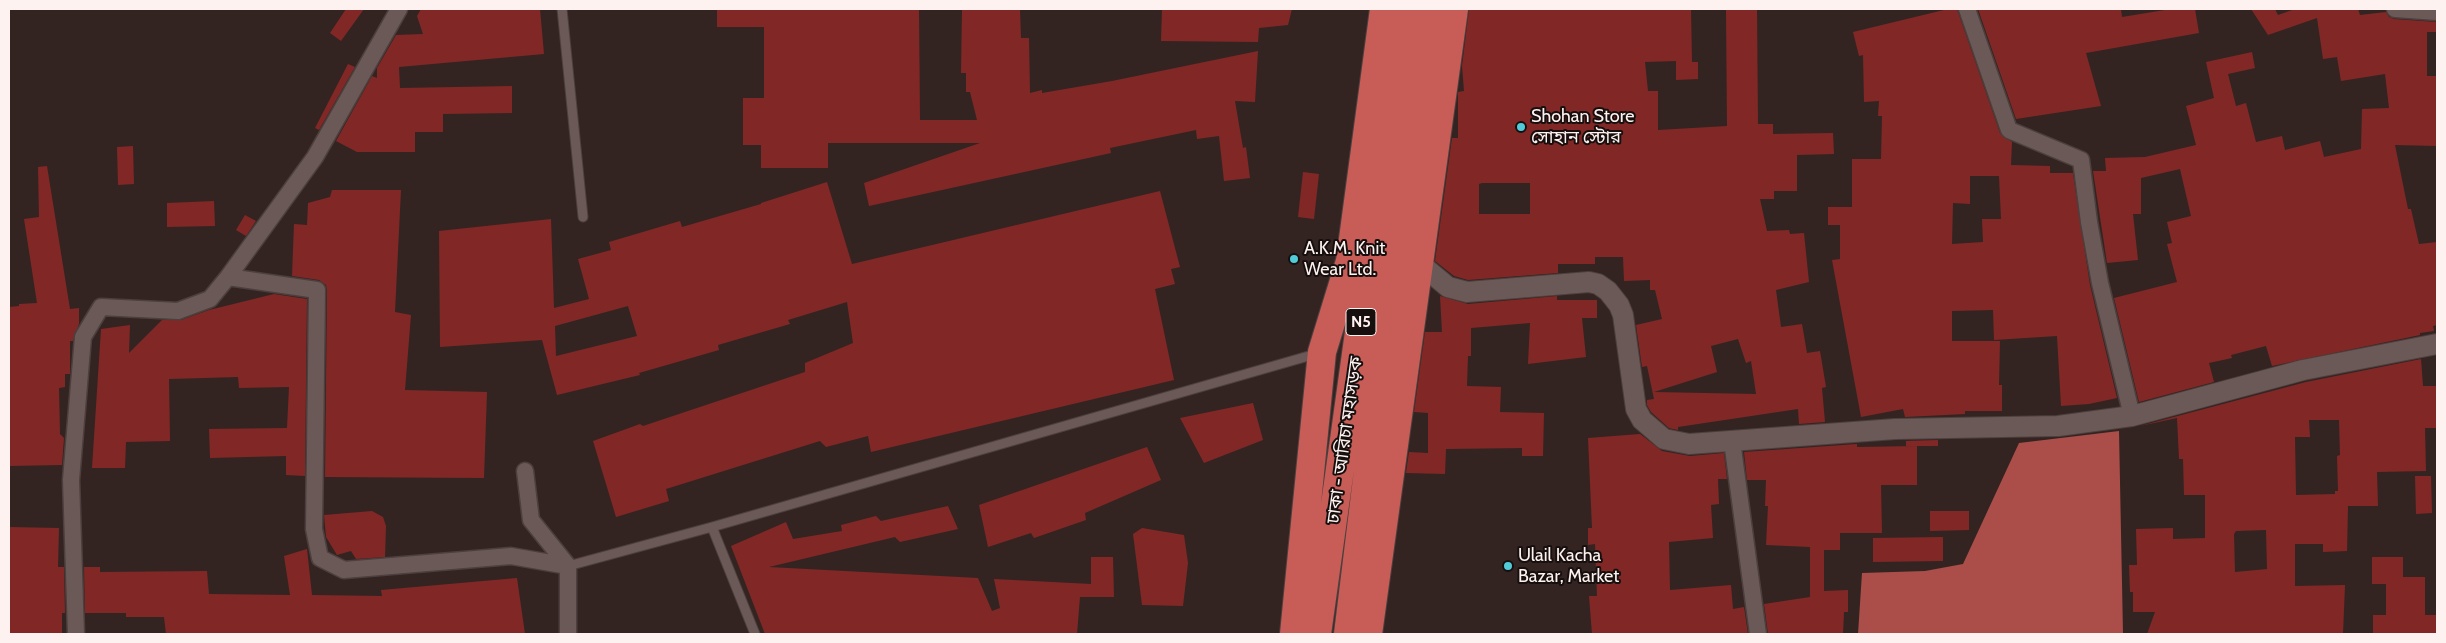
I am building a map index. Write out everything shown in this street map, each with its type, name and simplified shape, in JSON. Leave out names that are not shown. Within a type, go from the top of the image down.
[{"type":"highway","points":[[1294,634],[1322,352],[1350,261],[1384,9]]},
{"type":"highway","name":"ঢাকা - আরিচা মহাসড়ক","points":[[1318,634],[1404,9]]},
{"type":"highway","name":"ঢাকা - আরিচা মহাসড়ক","points":[[1348,634],[1378,389],[1432,9]]},
{"type":"highway","points":[[1368,634],[1454,9]]},
{"type":"street","points":[[76,634],[71,480],[83,337],[101,307],[178,311],[210,299],[315,157],[399,9]]},
{"type":"street","points":[[1967,9],[2009,130],[2081,160],[2100,284],[2132,416]]},
{"type":"street","points":[[2395,9],[2437,12]]},
{"type":"street","points":[[1418,262],[1448,287],[1467,292],[1589,282],[1598,284],[1614,297],[1623,315],[1636,410],[1642,420],[1664,440],[1689,444],[1895,429],[2058,426],[2132,416],[2303,370],[2437,344]]},
{"type":"street","points":[[228,277],[317,290],[314,529],[320,558],[344,570],[511,556],[568,566]]},
{"type":"street","points":[[1732,441],[1758,634]]},
{"type":"street","points":[[525,471],[531,520],[568,566],[568,634]]},
{"type":"lane","points":[[562,9],[583,217]]},
{"type":"lane","points":[[568,566],[712,528],[1322,352]]},
{"type":"lane","points":[[712,528],[755,634]]},
{"type":"shaded area","points":[[2119,431],[2123,634],[1858,634],[1862,573],[1925,571],[1963,564],[2019,443]]},
{"type":"building","points":[[346,9],[364,9],[341,41],[330,33]]},
{"type":"building","points":[[421,9],[540,9],[544,54],[399,67],[400,88],[512,86],[512,113],[443,114],[443,132],[415,132],[415,152],[357,152],[336,141],[372,76],[377,78],[377,68],[396,35],[423,34],[417,16]]},
{"type":"building","points":[[717,9],[919,9],[920,120],[977,120],[970,92],[966,92],[966,73],[961,73],[962,9],[1020,9],[1021,38],[1029,38],[1030,93],[1042,90],[1042,93],[1112,81],[1258,51],[1255,102],[1235,101],[1243,148],[1246,147],[1250,178],[1224,181],[1219,136],[1197,139],[1196,130],[1110,148],[1111,153],[869,206],[864,183],[980,143],[828,143],[828,168],[761,168],[761,145],[743,145],[743,98],[764,98],[764,27],[717,27]]},
{"type":"building","points":[[1162,9],[1292,9],[1288,25],[1259,28],[1258,42],[1161,41]]},
{"type":"building","points":[[1469,9],[1691,9],[1692,62],[1698,62],[1698,79],[1676,80],[1676,61],[1645,62],[1648,91],[1658,91],[1658,130],[1727,126],[1726,9],[1757,9],[1758,124],[1773,124],[1773,134],[1833,133],[1834,154],[1797,155],[1797,191],[1774,191],[1774,199],[1760,199],[1767,231],[1789,230],[1790,234],[1804,233],[1809,282],[1776,290],[1781,327],[1802,324],[1807,353],[1820,351],[1826,387],[1822,388],[1825,422],[1799,424],[1798,409],[1678,427],[1678,430],[1669,428],[1651,412],[1647,405],[1647,400],[1654,399],[1647,366],[1642,367],[1636,325],[1662,319],[1655,290],[1650,290],[1650,280],[1624,281],[1623,257],[1595,257],[1595,264],[1558,264],[1558,273],[1468,280],[1454,276],[1435,261],[1452,138],[1458,138],[1458,92],[1464,91],[1462,66]],"holes":[[[1530,183],[1530,214],[1479,214],[1479,184]],[[1738,339],[1746,363],[1751,361],[1756,394],[1654,392],[1717,372],[1711,346]]]},
{"type":"building","points":[[1948,9],[1957,9],[2000,133],[2012,142],[2011,165],[2050,166],[2050,173],[2073,173],[2090,285],[2117,398],[2089,404],[2061,406],[2057,336],[1994,340],[1993,310],[1952,311],[1952,341],[2000,341],[1999,385],[2002,385],[2002,411],[1965,411],[1965,414],[1905,417],[1903,409],[1861,417],[1832,260],[1840,259],[1840,225],[1828,225],[1828,207],[1852,207],[1852,159],[1881,159],[1882,116],[1878,116],[1879,101],[1864,102],[1863,55],[1859,56],[1853,32]],"holes":[[[1970,176],[1999,176],[2001,219],[1982,219],[1983,242],[1952,244],[1953,203],[1970,204]]]},
{"type":"building","points":[[1978,9],[2121,9],[2122,17],[2171,9],[2195,9],[2199,33],[2086,53],[2101,106],[2016,119]]},
{"type":"building","points":[[2251,9],[2275,9],[2278,15],[2295,9],[2358,9],[2360,15],[2386,12],[2389,17],[2394,19],[2437,22],[2437,32],[2427,32],[2427,76],[2437,76],[2437,146],[2395,145],[2408,209],[2411,209],[2419,244],[2437,242],[2437,325],[2433,326],[2434,331],[2420,333],[2420,335],[2272,366],[2266,346],[2231,355],[2232,358],[2209,363],[2214,382],[2139,402],[2114,298],[2177,282],[2167,244],[2172,243],[2167,222],[2191,216],[2180,169],[2141,178],[2141,214],[2133,214],[2138,260],[2107,263],[2093,171],[2106,171],[2105,158],[2145,157],[2196,145],[2186,106],[2214,98],[2206,62],[2252,52],[2255,68],[2228,74],[2236,106],[2246,103],[2256,142],[2282,136],[2285,150],[2320,141],[2324,157],[2361,149],[2362,109],[2389,108],[2385,74],[2341,81],[2337,57],[2323,59],[2317,18],[2268,35]]},
{"type":"building","points":[[348,64],[355,67],[319,130],[315,128]]},
{"type":"building","points":[[133,146],[134,184],[118,185],[117,147]]},
{"type":"building","points":[[47,166],[70,309],[79,308],[79,324],[73,341],[70,341],[70,374],[65,374],[65,387],[59,388],[60,434],[64,438],[62,465],[9,466],[9,307],[19,306],[19,304],[37,303],[24,219],[39,217],[38,167]]},
{"type":"building","points":[[1303,172],[1319,174],[1314,219],[1298,217]]},
{"type":"building","points":[[827,182],[852,264],[1160,191],[1180,267],[1171,269],[1175,284],[1155,289],[1174,380],[871,452],[868,436],[826,447],[820,441],[666,489],[669,501],[616,517],[593,441],[640,424],[643,426],[805,372],[805,363],[853,343],[847,302],[788,320],[790,324],[718,345],[719,350],[639,373],[640,375],[557,395],[542,340],[440,347],[439,231],[551,219],[554,308],[589,299],[578,259],[611,250],[609,242],[680,221],[682,227]],"holes":[[[628,306],[637,336],[556,356],[555,326]]]},
{"type":"building","points":[[332,190],[401,190],[395,312],[411,315],[405,390],[487,392],[484,478],[325,477],[327,290],[326,285],[319,280],[292,276],[294,224],[307,225],[308,203],[330,197]]},
{"type":"building","points":[[214,201],[215,226],[167,227],[167,203]]},
{"type":"building","points":[[245,215],[256,221],[246,236],[236,230]]},
{"type":"building","points":[[274,294],[307,299],[305,476],[286,475],[286,456],[210,458],[209,429],[287,428],[289,387],[239,388],[238,377],[169,379],[170,441],[126,442],[125,468],[92,468],[101,329],[130,325],[129,353],[162,320],[181,320],[209,310]]},
{"type":"building","points":[[1440,296],[1468,304],[1557,296],[1557,300],[1597,300],[1597,318],[1582,318],[1586,357],[1528,364],[1530,323],[1471,328],[1471,356],[1468,356],[1467,386],[1501,387],[1500,412],[1544,413],[1543,456],[1522,456],[1522,448],[1446,449],[1445,474],[1406,473],[1409,452],[1428,453],[1428,413],[1414,412],[1425,332],[1442,332]]},
{"type":"building","points":[[2421,359],[2423,386],[2437,386],[2437,428],[2425,428],[2426,471],[2377,472],[2378,506],[2348,506],[2347,551],[2323,552],[2323,544],[2295,544],[2295,586],[2345,585],[2343,634],[2147,634],[2155,612],[2133,612],[2133,592],[2130,592],[2129,565],[2137,565],[2136,529],[2173,528],[2173,539],[2205,538],[2205,495],[2184,495],[2183,459],[2179,459],[2177,418],[2140,426],[2306,382]],"holes":[[[2309,420],[2339,420],[2340,455],[2337,456],[2338,491],[2335,491],[2335,494],[2296,495],[2295,437],[2310,437]],[[2266,530],[2267,569],[2235,572],[2234,534],[2236,531]]]},
{"type":"building","points":[[1253,403],[1263,440],[1204,463],[1180,418]]},
{"type":"building","points":[[1640,434],[1662,451],[1690,456],[1724,453],[1727,479],[1718,479],[1719,504],[1711,505],[1713,538],[1669,542],[1670,590],[1731,585],[1733,609],[1744,607],[1748,634],[1592,634],[1589,596],[1597,596],[1595,544],[1588,545],[1588,528],[1592,528],[1588,438]]},
{"type":"building","points":[[1938,440],[1938,446],[1906,446],[1906,441]]},
{"type":"building","points":[[1857,444],[1857,447],[1917,446],[1917,485],[1881,485],[1882,533],[1840,533],[1840,550],[1824,550],[1824,591],[1848,590],[1848,612],[1844,612],[1843,634],[1768,634],[1764,604],[1810,597],[1810,547],[1766,545],[1768,506],[1765,506],[1766,480],[1747,480],[1744,452]]},
{"type":"building","points":[[1147,447],[1161,480],[1085,513],[1086,520],[1034,538],[1031,533],[988,547],[979,505]]},
{"type":"building","points":[[2415,476],[2431,476],[2432,513],[2416,514]]},
{"type":"building","points":[[948,506],[958,529],[900,542],[895,537],[769,567],[978,578],[992,611],[1000,608],[994,579],[1091,584],[1091,557],[1113,557],[1114,597],[1080,597],[1077,634],[765,634],[731,546],[786,522],[793,539],[842,531],[841,525],[876,516],[881,521]]},
{"type":"building","points":[[372,511],[383,517],[386,526],[385,557],[356,559],[351,551],[337,555],[326,537],[324,515]]},
{"type":"building","points":[[1930,511],[1969,511],[1969,530],[1930,531]]},
{"type":"building","points":[[9,527],[59,528],[58,567],[64,567],[65,613],[62,613],[62,634],[9,634]]},
{"type":"building","points":[[1142,528],[1184,535],[1188,563],[1183,606],[1142,605],[1133,534]]},
{"type":"building","points":[[1943,537],[1943,561],[1873,562],[1873,538]]},
{"type":"building","points":[[307,549],[312,595],[382,596],[381,590],[517,578],[525,634],[166,634],[164,617],[126,617],[126,613],[85,613],[84,567],[100,567],[100,572],[207,571],[209,594],[290,595],[284,556]]},
{"type":"building","points":[[2372,557],[2403,557],[2403,577],[2425,577],[2425,615],[2437,615],[2437,634],[2373,634],[2373,615],[2386,615],[2386,584],[2372,584]]},
{"type":"place","name":"Shohan Store সোহান স্টোর","points":[[1521,127]]},
{"type":"place","name":"A.K.M. Knit Wear Ltd.","points":[[1294,259]]},
{"type":"place","name":"Ulail Kacha Bazar, Market","points":[[1508,566]]}]
